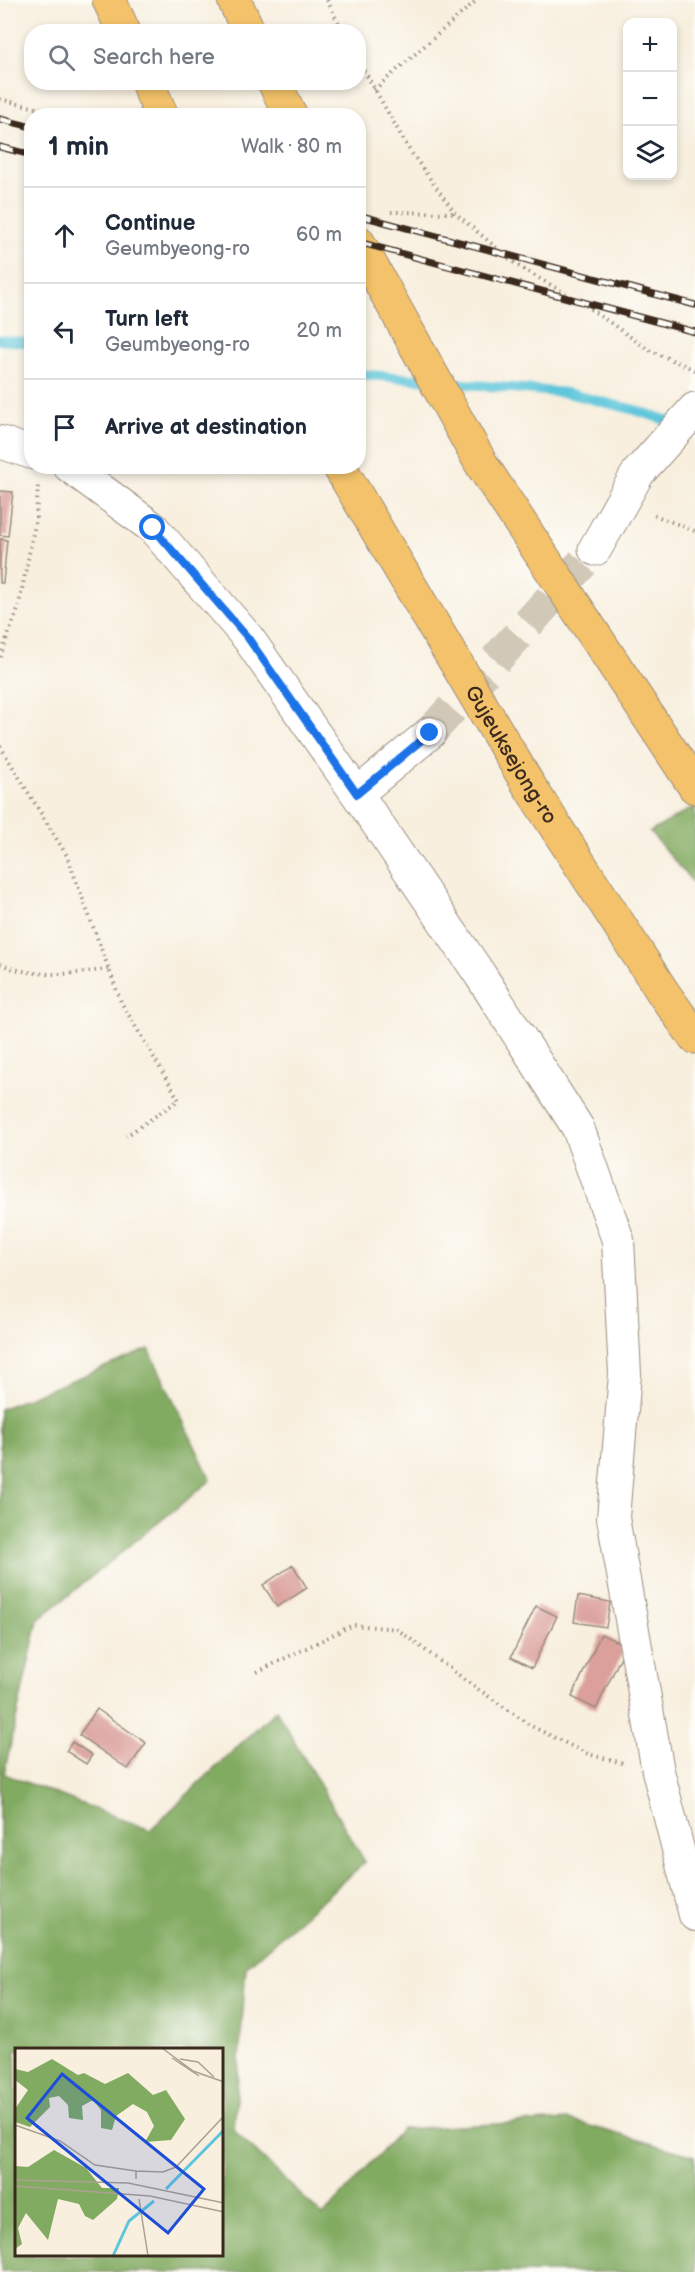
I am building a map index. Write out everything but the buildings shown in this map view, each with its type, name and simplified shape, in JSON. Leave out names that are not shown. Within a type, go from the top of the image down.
[{"type":"highway","points":[[109,0],[120,24]]},
{"type":"highway","points":[[234,0],[245,24]]},
{"type":"highway","points":[[151,90],[158,108]]},
{"type":"highway","points":[[278,90],[287,108]]},
{"type":"highway","points":[[366,257],[482,465],[695,787]]},
{"type":"highway","name":"Gujeuksejong-ro","points":[[344,474],[528,784],[664,994],[695,1037]]},
{"type":"street","points":[[595,549],[631,486],[695,409]]},
{"type":"street","points":[[0,442],[24,458]]},
{"type":"street","points":[[80,474],[153,528],[248,638],[481,976],[578,1128],[618,1240],[625,1374],[613,1518],[658,1771],[695,1915]]},
{"type":"street","points":[[357,794],[430,733]]},
{"type":"path","points":[[327,0],[339,24]]},
{"type":"path","points":[[374,90],[477,0]]},
{"type":"path","points":[[366,75],[410,151],[455,213],[519,266],[582,303],[649,350],[695,370]]},
{"type":"path","points":[[0,99],[36,108]]},
{"type":"path","points":[[391,212],[455,213]]},
{"type":"path","points":[[0,657],[18,609],[36,519],[35,474]]},
{"type":"path","points":[[631,486],[695,531]]},
{"type":"path","points":[[0,746],[67,856],[121,1002],[179,1100],[126,1136]]},
{"type":"path","points":[[0,964],[38,974],[67,975],[109,969]]},
{"type":"path","points":[[256,1672],[353,1625],[397,1629],[468,1683],[531,1726],[588,1754],[658,1771]]},
{"type":"green space","points":[[695,806],[695,885],[650,832]]},
{"type":"green space","points":[[149,1349],[211,1480],[38,1620],[4,1774],[150,1830],[276,1710],[365,1862],[246,1967],[234,2131],[323,2216],[402,2129],[569,2120],[695,2156],[695,2272],[0,2272],[0,1409]]},
{"type":"waterway","points":[[0,340],[24,342]]},
{"type":"waterway","points":[[366,375],[427,380]]},
{"type":"waterway","points":[[443,382],[567,393],[635,410],[678,424]]},
{"type":"tunnel","points":[[430,733],[595,549]]},
{"type":"railway","points":[[0,119],[24,125]]},
{"type":"railway","points":[[0,147],[24,153]]},
{"type":"railway","points":[[366,217],[695,305]]},
{"type":"railway","points":[[366,244],[695,332]]},
{"type":"route","points":[[153,528],[248,638],[357,794],[430,733]]}]
